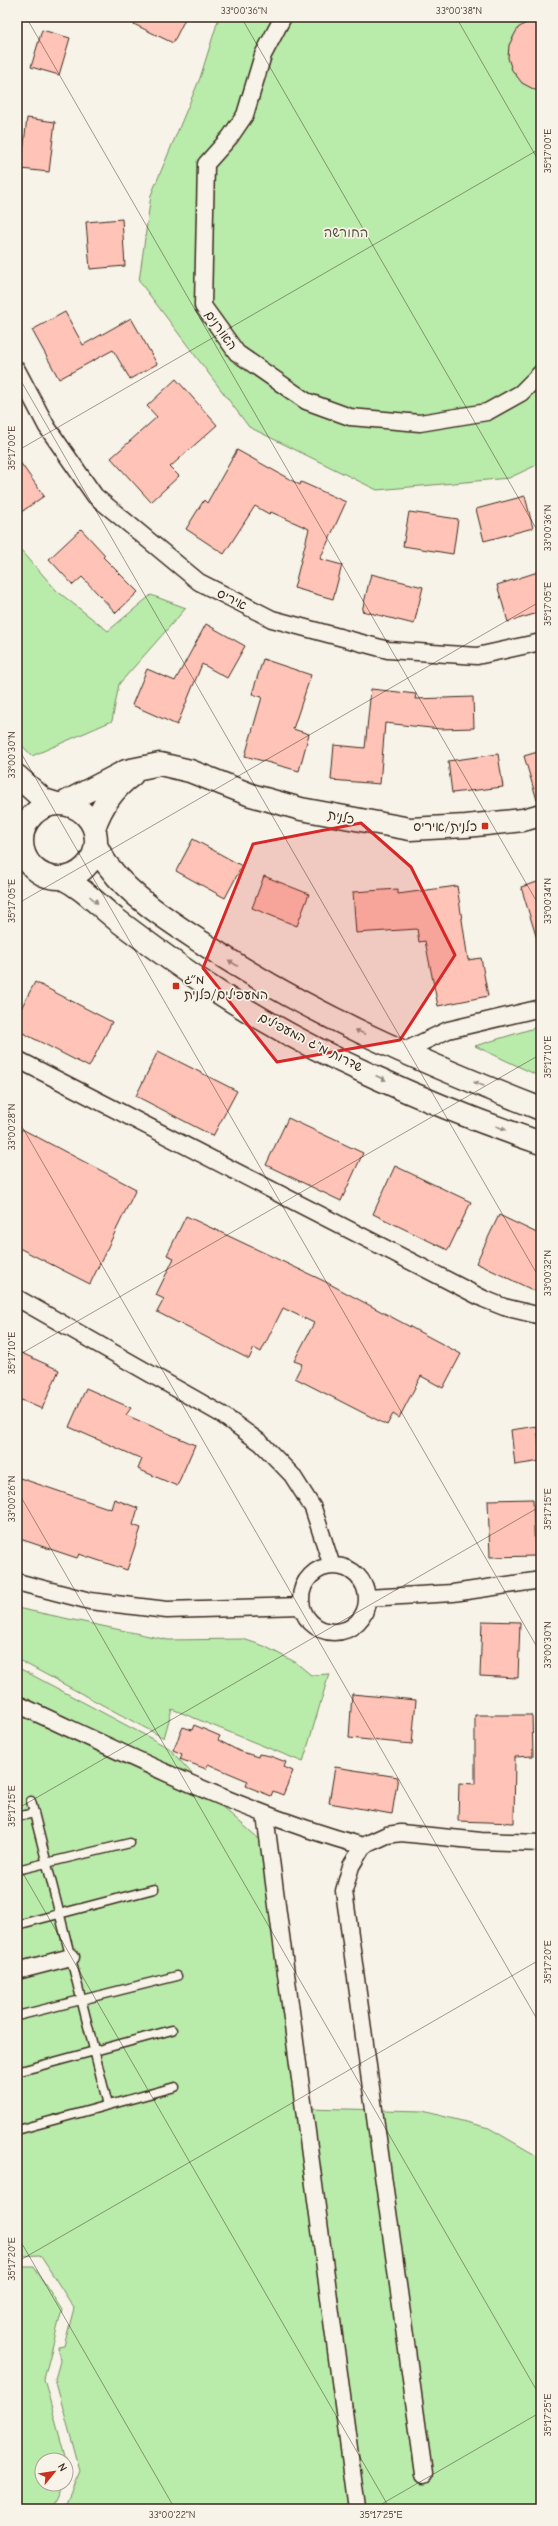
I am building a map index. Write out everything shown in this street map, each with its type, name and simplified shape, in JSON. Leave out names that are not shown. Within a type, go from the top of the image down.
[{"type":"main road","name":"כלנית","points":[[60,804],[126,771],[160,764],[190,771],[251,795],[301,809],[410,829],[466,826],[523,820],[541,815]]},
{"type":"main road","points":[[60,804],[46,806],[36,812],[28,822],[20,838],[25,855],[40,872],[62,878],[72,876],[88,864],[105,804],[116,788],[147,766]]},
{"type":"main road","points":[[17,776],[44,800],[82,811],[110,868],[124,884],[186,932],[237,966],[340,1023],[402,1052],[541,1109]]},
{"type":"main road","name":"שדרות מ\"ג המעפילים","points":[[62,878],[82,889],[115,918],[168,958],[220,993],[274,1025],[326,1052],[388,1081],[541,1143]]},
{"type":"street","name":"האורנים","points":[[283,17],[263,55],[245,115],[230,137],[206,164],[203,306],[237,353],[306,401],[350,417],[420,423],[487,412],[521,393],[541,373]]},
{"type":"street","name":"איריס","points":[[17,370],[47,427],[95,496],[199,582],[272,619],[388,650],[477,656],[541,642]]},
{"type":"street","points":[[402,1052],[448,1030],[541,1008]]},
{"type":"street","points":[[17,1059],[484,1299],[504,1307],[541,1316]]},
{"type":"street","points":[[17,1298],[209,1407],[261,1443],[292,1475],[313,1508],[332,1566]]},
{"type":"street","points":[[332,1566],[347,1569],[356,1575],[365,1588],[367,1598],[366,1608],[358,1622],[350,1628],[335,1633],[325,1632],[312,1624],[301,1606],[300,1596],[305,1582],[317,1571],[332,1566]]},
{"type":"street","points":[[367,1598],[489,1589],[541,1580]]},
{"type":"street","points":[[17,1582],[90,1601],[160,1610],[207,1610],[301,1606]]},
{"type":"street","points":[[17,1704],[198,1787],[265,1815],[363,1846]]},
{"type":"street","points":[[265,1815],[357,2509]]},
{"type":"street","points":[[424,2474],[344,1891],[351,1866],[363,1846],[387,1835],[401,1833],[481,1841],[541,1843]]},
{"type":"street","points":[[17,1971],[71,1957]]},
{"type":"lane","points":[[31,1801],[108,2105]]},
{"type":"lane","points":[[17,1817],[34,1813]]},
{"type":"lane","points":[[17,1870],[130,1843]]},
{"type":"lane","points":[[17,1924],[154,1889]]},
{"type":"lane","points":[[17,2016],[177,1976]]},
{"type":"lane","points":[[17,2072],[172,2030]]},
{"type":"lane","points":[[17,2130],[176,2087]]},
{"type":"highlighted area","points":[[361,823],[411,867],[455,955],[400,1040],[277,1062],[203,968],[253,844]]},
{"type":"green space","name":"החורשה","points":[[219,17],[541,17],[541,463],[509,478],[377,490],[249,427],[139,281],[151,195],[200,78]]},
{"type":"green space","points":[[21,550],[57,591],[108,631],[151,595],[186,608],[119,684],[112,721],[32,756],[17,740],[17,552]]},
{"type":"green space","points":[[541,1026],[541,1077],[475,1046]]},
{"type":"green space","points":[[17,1608],[168,1640],[243,1639],[264,1646],[295,1662],[311,1675],[329,1674],[303,1762],[172,1709],[164,1738],[17,1659]]},
{"type":"green space","points":[[17,1667],[169,1748],[218,1803],[265,1844],[306,2108],[423,2111],[489,2128],[537,2156],[541,2160],[541,2509],[63,2509],[71,2492],[74,2492],[74,2484],[80,2471],[55,2379],[60,2361],[58,2347],[64,2346],[74,2308],[40,2255],[17,2256]]},
{"type":"green space","points":[[17,2267],[34,2267],[62,2310],[44,2379],[64,2452],[34,2452],[34,2492],[59,2492],[51,2509],[17,2509]]},
{"type":"building","points":[[119,17],[186,17],[173,43]]},
{"type":"building","points":[[541,18],[541,93],[522,83],[512,70],[508,58],[509,45],[518,28],[529,21]]},
{"type":"building","points":[[42,30],[70,38],[59,75],[31,67]]},
{"type":"building","points":[[27,118],[55,122],[49,172],[21,169]]},
{"type":"building","points":[[122,219],[125,266],[90,269],[86,222]]},
{"type":"building","points":[[65,312],[83,345],[131,318],[157,364],[130,379],[113,350],[59,379],[32,330]]},
{"type":"building","points":[[176,379],[217,425],[170,467],[179,476],[151,502],[111,458],[157,417],[147,406]]},
{"type":"building","points":[[237,450],[300,485],[301,482],[346,502],[320,559],[342,565],[333,599],[294,588],[309,529],[271,512],[269,514],[255,506],[224,554],[186,529],[204,500],[207,503]]},
{"type":"building","points":[[17,458],[44,496],[17,515]]},
{"type":"building","points":[[525,496],[533,528],[484,541],[476,509]]},
{"type":"building","points":[[409,512],[458,519],[453,554],[403,546]]},
{"type":"building","points":[[81,529],[105,555],[103,557],[138,592],[116,613],[82,577],[73,585],[49,559]]},
{"type":"building","points":[[541,571],[541,612],[508,622],[497,585]]},
{"type":"building","points":[[371,574],[423,587],[414,624],[362,611]]},
{"type":"building","points":[[206,624],[245,646],[227,678],[202,664],[177,725],[132,705],[147,669],[175,681]]},
{"type":"building","points":[[263,659],[311,675],[293,729],[309,734],[299,771],[245,756],[262,697],[252,694]]},
{"type":"building","points":[[371,689],[416,694],[415,699],[473,697],[474,728],[440,729],[385,723],[380,784],[331,780],[334,745],[365,748]]},
{"type":"building","points":[[541,751],[541,800],[537,800],[524,756]]},
{"type":"building","points":[[498,754],[503,787],[452,793],[448,761]]},
{"type":"building","points":[[193,839],[242,866],[225,898],[176,871]]},
{"type":"building","points":[[264,876],[309,894],[297,926],[252,908]]},
{"type":"building","points":[[541,881],[541,939],[537,939],[521,887]]},
{"type":"building","points":[[457,886],[468,960],[481,958],[488,996],[438,1006],[425,941],[419,942],[417,929],[356,933],[353,892],[398,889],[398,894]]},
{"type":"building","points":[[35,982],[112,1022],[89,1067],[17,1030],[17,1016]]},
{"type":"building","points":[[158,1051],[237,1091],[213,1136],[136,1096]]},
{"type":"building","points":[[288,1118],[363,1153],[341,1201],[266,1165]]},
{"type":"building","points":[[22,1129],[136,1189],[90,1284],[17,1247],[17,1138]]},
{"type":"building","points":[[395,1166],[471,1202],[448,1250],[373,1214]]},
{"type":"building","points":[[499,1215],[541,1235],[541,1294],[476,1263]]},
{"type":"building","points":[[186,1216],[324,1281],[461,1354],[443,1388],[421,1376],[399,1418],[393,1414],[387,1425],[295,1378],[302,1364],[294,1361],[314,1323],[283,1308],[261,1352],[254,1348],[249,1359],[157,1312],[164,1299],[156,1295],[174,1258],[167,1255]]},
{"type":"building","points":[[17,1351],[59,1370],[42,1409],[17,1398]]},
{"type":"building","points":[[86,1388],[131,1408],[126,1415],[195,1445],[177,1486],[138,1469],[142,1459],[69,1427]]},
{"type":"building","points":[[537,1426],[541,1461],[515,1465],[511,1430]]},
{"type":"building","points":[[17,1477],[111,1509],[114,1499],[138,1508],[133,1525],[141,1528],[127,1570],[79,1554],[77,1558],[17,1538]]},
{"type":"building","points":[[533,1499],[535,1556],[490,1557],[488,1500]]},
{"type":"building","points":[[482,1621],[520,1622],[518,1678],[480,1676]]},
{"type":"building","points":[[352,1694],[416,1700],[412,1744],[349,1738]]},
{"type":"building","points":[[475,1715],[532,1715],[533,1756],[515,1757],[514,1823],[458,1821],[459,1783],[475,1784]]},
{"type":"building","points":[[194,1725],[220,1736],[218,1740],[239,1751],[258,1757],[259,1754],[270,1756],[286,1762],[284,1767],[293,1771],[283,1795],[273,1791],[271,1796],[246,1786],[248,1781],[208,1764],[206,1769],[180,1759],[182,1754],[173,1750],[183,1727],[192,1730]]},
{"type":"building","points":[[335,1767],[398,1777],[392,1814],[329,1803]]},
{"type":"place","name":"כלנית/איריס","points":[[485,826]]},
{"type":"place","name":"מ״ג המעפילים/כלנית","points":[[176,986]]}]
